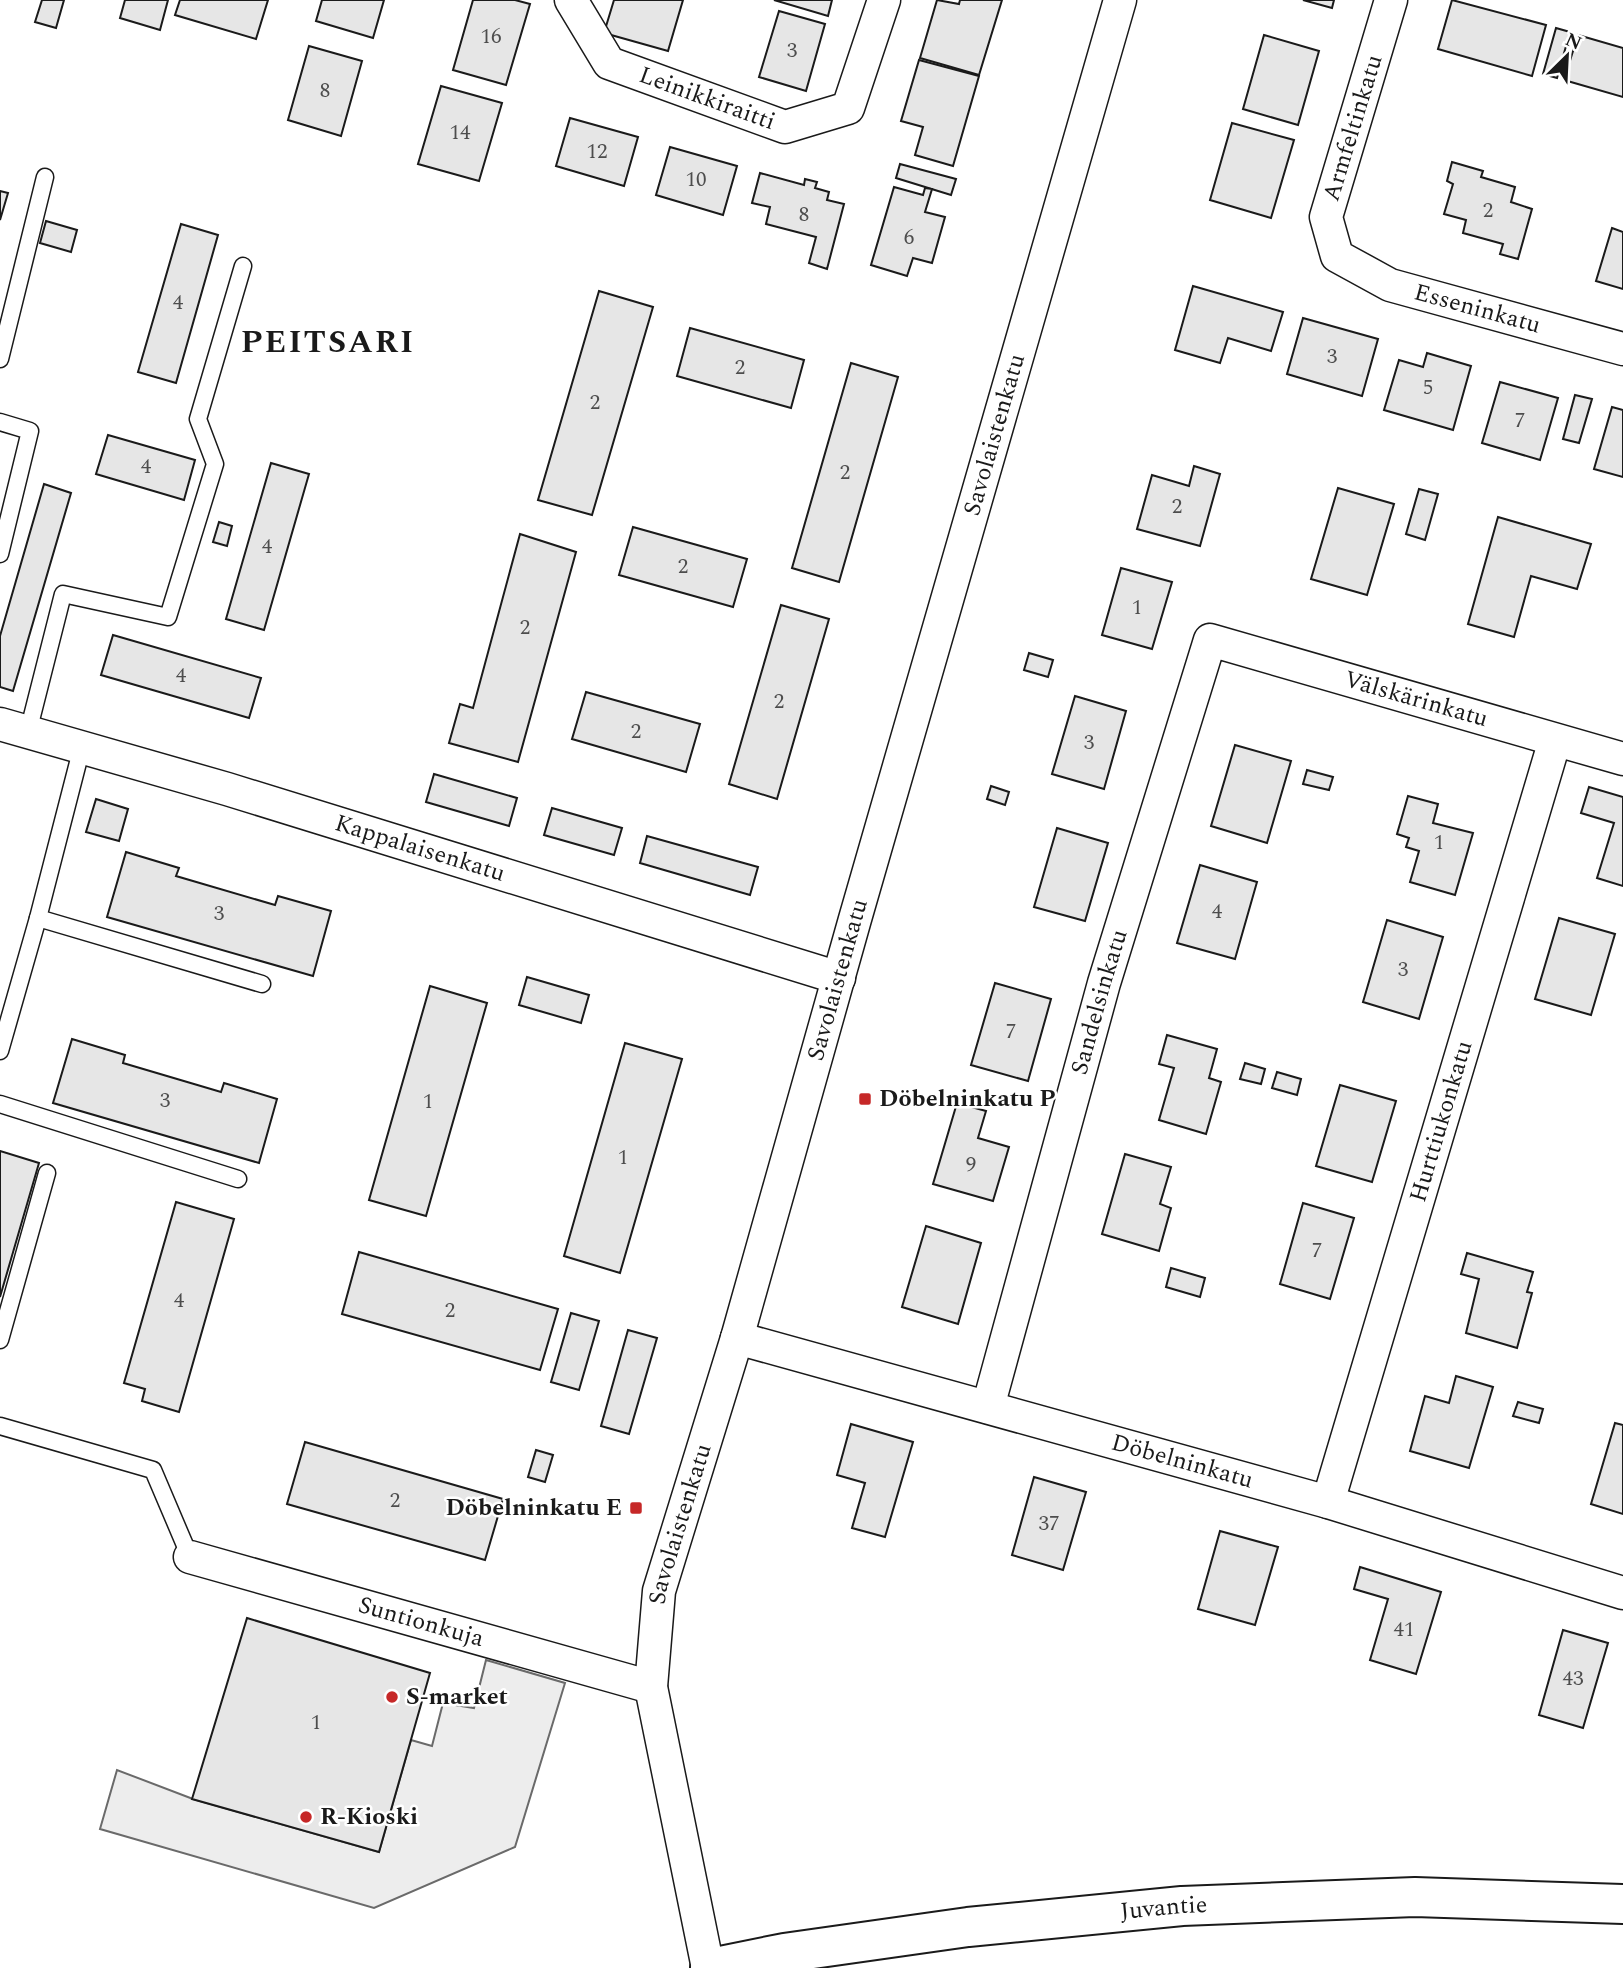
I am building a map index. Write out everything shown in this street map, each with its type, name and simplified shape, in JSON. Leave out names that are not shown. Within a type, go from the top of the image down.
[{"type":"main road","name":"Juvantie","points":[[709,1968],[784,1953],[968,1927],[1182,1906],[1415,1897],[1623,1904]]},
{"type":"street","name":"Leinikkiraitti","points":[[571,0],[609,64],[785,127],[848,108],[884,0]]},
{"type":"street","name":"Savolaistenkatu","points":[[709,1968],[650,1687],[659,1591],[737,1338],[1121,0]]},
{"type":"street","name":"Armfeltinkatu","points":[[1338,256],[1326,217],[1391,0]]},
{"type":"street","name":"Esseninkatu","points":[[1338,256],[1390,285],[1623,349]]},
{"type":"street","name":"Välskärinkatu","points":[[1210,640],[1623,759]]},
{"type":"street","name":"Sandelsinkatu","points":[[988,1407],[1104,983],[1210,640]]},
{"type":"street","name":"Kappalaisenkatu","points":[[14,728],[839,978]]},
{"type":"street","name":"Hurttiukonkatu","points":[[1328,1502],[1555,740]]},
{"type":"street","name":"Döbelninkatu","points":[[737,1338],[1328,1502],[1623,1593]]},
{"type":"street","name":"Suntionkuja","points":[[190,1557],[650,1687]]},
{"type":"lane","points":[[0,359],[45,177]]},
{"type":"lane","points":[[14,728],[63,594],[169,617],[215,464],[198,419],[243,267]]},
{"type":"lane","points":[[0,422],[30,431],[0,554]]},
{"type":"lane","points":[[0,1051],[82,747]]},
{"type":"lane","points":[[38,918],[262,984]]},
{"type":"lane","points":[[0,1104],[238,1179]]},
{"type":"lane","points":[[0,1340],[47,1173]]},
{"type":"lane","points":[[0,1426],[153,1470],[190,1557]]},
{"type":"shaded area","points":[[486,1660],[565,1683],[515,1847],[374,1908],[100,1829],[117,1770],[193,1799],[379,1852],[411,1740],[432,1746],[443,1703],[474,1708]]},
{"type":"building","points":[[42,0],[64,0],[56,28],[35,22]]},
{"type":"building","points":[[125,0],[168,0],[160,30],[120,18]]},
{"type":"building","points":[[180,0],[268,0],[256,39],[175,15]]},
{"type":"building","points":[[322,0],[384,0],[373,38],[316,21]]},
{"type":"building","points":[[473,0],[515,0],[530,4],[506,85],[453,70]]},
{"type":"building","points":[[614,0],[683,0],[668,51],[604,33]]},
{"type":"building","points":[[774,0],[832,0],[828,16]]},
{"type":"building","points":[[937,0],[959,4],[960,0],[1002,0],[979,75],[920,58]]},
{"type":"building","points":[[1303,0],[1334,0],[1332,8]]},
{"type":"building","points":[[1452,0],[1546,25],[1532,76],[1438,49]]},
{"type":"building","points":[[779,11],[825,24],[806,91],[759,77]]},
{"type":"building","points":[[1556,28],[1570,32],[1557,78],[1543,74]]},
{"type":"building","points":[[1264,35],[1319,51],[1298,125],[1243,109]]},
{"type":"building","points":[[1578,35],[1623,48],[1623,97],[1564,80]]},
{"type":"building","points":[[309,46],[362,61],[341,136],[288,120]]},
{"type":"building","points":[[919,60],[979,76],[953,166],[915,155],[923,127],[901,121]]},
{"type":"building","points":[[441,86],[502,103],[479,181],[418,164]]},
{"type":"building","points":[[570,118],[638,137],[624,186],[556,166]]},
{"type":"building","points":[[1232,123],[1294,140],[1271,218],[1210,200]]},
{"type":"building","points":[[670,147],[737,166],[723,215],[656,195]]},
{"type":"building","points":[[1452,162],[1483,171],[1481,177],[1515,187],[1511,202],[1532,209],[1518,259],[1500,254],[1503,244],[1463,233],[1466,220],[1444,214],[1453,184],[1447,181]]},
{"type":"building","points":[[900,164],[956,179],[951,195],[896,178]]},
{"type":"building","points":[[760,173],[804,185],[805,179],[817,182],[815,188],[829,192],[827,200],[844,204],[827,269],[809,263],[816,237],[766,224],[770,207],[752,203]]},
{"type":"building","points":[[894,187],[923,195],[925,188],[932,189],[925,212],[945,217],[932,263],[913,258],[907,276],[871,265]]},
{"type":"building","points":[[0,191],[8,193],[0,220]]},
{"type":"building","points":[[46,221],[77,230],[71,252],[40,243]]},
{"type":"building","points":[[181,224],[218,235],[176,383],[138,372]]},
{"type":"building","points":[[1612,228],[1623,232],[1623,289],[1596,281]]},
{"type":"building","points":[[1193,286],[1283,312],[1271,351],[1228,338],[1220,363],[1175,350]]},
{"type":"building","points":[[599,291],[653,307],[592,515],[538,500]]},
{"type":"building","points":[[1303,318],[1378,339],[1362,396],[1287,374]]},
{"type":"building","points":[[690,328],[804,360],[791,408],[677,376]]},
{"type":"building","points":[[1427,353],[1471,366],[1453,430],[1384,410],[1399,360],[1423,367]]},
{"type":"building","points":[[851,363],[898,377],[839,582],[792,568]]},
{"type":"building","points":[[1500,382],[1558,398],[1540,460],[1482,443]]},
{"type":"building","points":[[1575,395],[1592,399],[1579,443],[1563,439]]},
{"type":"building","points":[[1612,407],[1623,410],[1623,477],[1594,469]]},
{"type":"building","points":[[108,435],[195,460],[184,500],[96,474]]},
{"type":"building","points":[[271,463],[309,474],[264,630],[226,619]]},
{"type":"building","points":[[1194,466],[1220,474],[1200,546],[1137,529],[1152,475],[1189,486]]},
{"type":"building","points":[[44,484],[71,493],[13,691],[0,687],[0,636]]},
{"type":"building","points":[[1338,488],[1394,504],[1367,595],[1311,579]]},
{"type":"building","points":[[1419,489],[1438,494],[1425,540],[1406,534]]},
{"type":"building","points":[[1498,517],[1591,544],[1577,589],[1531,576],[1514,637],[1468,624]]},
{"type":"building","points":[[219,522],[232,526],[227,546],[213,542]]},
{"type":"building","points":[[633,527],[747,559],[733,607],[619,575]]},
{"type":"building","points":[[520,534],[576,552],[518,762],[449,743],[460,704],[473,708]]},
{"type":"building","points":[[1121,568],[1172,582],[1152,649],[1102,635]]},
{"type":"building","points":[[781,605],[829,619],[777,799],[729,784]]},
{"type":"building","points":[[113,635],[261,678],[249,718],[101,675]]},
{"type":"building","points":[[1029,653],[1053,660],[1048,677],[1024,670]]},
{"type":"building","points":[[586,692],[700,724],[686,772],[572,739]]},
{"type":"building","points":[[1075,696],[1126,711],[1104,789],[1052,774]]},
{"type":"building","points":[[1235,745],[1291,761],[1267,843],[1211,826]]},
{"type":"building","points":[[1307,770],[1333,777],[1329,790],[1303,784]]},
{"type":"building","points":[[434,774],[517,798],[509,826],[426,802]]},
{"type":"building","points":[[991,786],[1009,792],[1005,805],[987,799]]},
{"type":"building","points":[[1589,787],[1623,797],[1623,886],[1597,878],[1614,823],[1581,813]]},
{"type":"building","points":[[1408,796],[1438,804],[1433,823],[1473,833],[1455,895],[1410,882],[1419,851],[1406,847],[1409,838],[1397,834]]},
{"type":"building","points":[[96,799],[128,809],[119,841],[86,832]]},
{"type":"building","points":[[552,808],[622,828],[614,855],[544,835]]},
{"type":"building","points":[[1057,828],[1108,843],[1085,921],[1034,907]]},
{"type":"building","points":[[647,836],[758,867],[750,895],[640,863]]},
{"type":"building","points":[[126,852],[179,868],[176,876],[275,905],[278,896],[331,911],[313,976],[107,917]]},
{"type":"building","points":[[1200,865],[1257,882],[1235,959],[1177,943]]},
{"type":"building","points":[[1559,918],[1615,934],[1591,1015],[1535,999]]},
{"type":"building","points":[[1387,920],[1443,937],[1419,1019],[1363,1002]]},
{"type":"building","points":[[527,977],[589,995],[581,1023],[519,1005]]},
{"type":"building","points":[[995,983],[1051,999],[1028,1081],[971,1065]]},
{"type":"building","points":[[430,986],[487,1003],[426,1216],[369,1200]]},
{"type":"building","points":[[1167,1035],[1217,1049],[1209,1078],[1221,1082],[1206,1134],[1159,1120],[1174,1068],[1159,1064]]},
{"type":"building","points":[[72,1039],[125,1055],[123,1063],[221,1092],[224,1083],[277,1099],[259,1163],[53,1103]]},
{"type":"building","points":[[625,1043],[682,1059],[620,1273],[564,1256]]},
{"type":"building","points":[[1245,1063],[1265,1069],[1261,1084],[1240,1079]]},
{"type":"building","points":[[1277,1072],[1301,1079],[1297,1095],[1272,1088]]},
{"type":"building","points":[[1340,1085],[1396,1101],[1372,1182],[1316,1166]]},
{"type":"building","points":[[957,1103],[986,1111],[978,1138],[1009,1147],[993,1201],[933,1184]]},
{"type":"building","points":[[0,1151],[39,1163],[0,1297]]},
{"type":"building","points":[[1125,1154],[1171,1167],[1160,1204],[1171,1208],[1159,1251],[1102,1234]]},
{"type":"building","points":[[176,1202],[234,1219],[179,1412],[142,1401],[145,1389],[124,1383]]},
{"type":"building","points":[[1303,1203],[1354,1218],[1330,1299],[1280,1284]]},
{"type":"building","points":[[926,1226],[981,1243],[958,1324],[902,1307]]},
{"type":"building","points":[[359,1252],[558,1309],[540,1370],[342,1314]]},
{"type":"building","points":[[1467,1253],[1533,1272],[1527,1292],[1532,1293],[1517,1348],[1466,1333],[1479,1279],[1461,1274]]},
{"type":"building","points":[[1171,1268],[1205,1278],[1200,1297],[1166,1287]]},
{"type":"building","points":[[571,1313],[599,1321],[579,1390],[551,1382]]},
{"type":"building","points":[[628,1330],[657,1338],[629,1434],[601,1426]]},
{"type":"building","points":[[1456,1376],[1493,1387],[1469,1468],[1410,1451],[1425,1396],[1449,1403]]},
{"type":"building","points":[[1518,1402],[1543,1409],[1539,1423],[1513,1416]]},
{"type":"building","points":[[1615,1423],[1623,1425],[1623,1514],[1591,1504]]},
{"type":"building","points":[[851,1424],[913,1442],[885,1537],[852,1528],[865,1483],[837,1475]]},
{"type":"building","points":[[305,1442],[503,1499],[485,1560],[287,1504]]},
{"type":"building","points":[[536,1450],[553,1455],[545,1482],[528,1477]]},
{"type":"building","points":[[1034,1477],[1086,1492],[1063,1570],[1012,1555]]},
{"type":"building","points":[[1220,1531],[1278,1547],[1255,1625],[1198,1609]]},
{"type":"building","points":[[1360,1567],[1441,1592],[1416,1674],[1370,1660],[1388,1599],[1354,1589]]},
{"type":"building","points":[[247,1618],[430,1673],[379,1852],[192,1799]]},
{"type":"building","points":[[1563,1630],[1608,1643],[1583,1728],[1539,1715]]},
{"type":"place","name":"Döbelninkatu P","points":[[865,1099]]},
{"type":"place","name":"Döbelninkatu E","points":[[636,1508]]},
{"type":"place","name":"S-market","points":[[392,1697]]},
{"type":"place","name":"R-Kioski","points":[[306,1817]]},
{"type":"district","name":"PEITSARI","points":[[328,342]]}]
